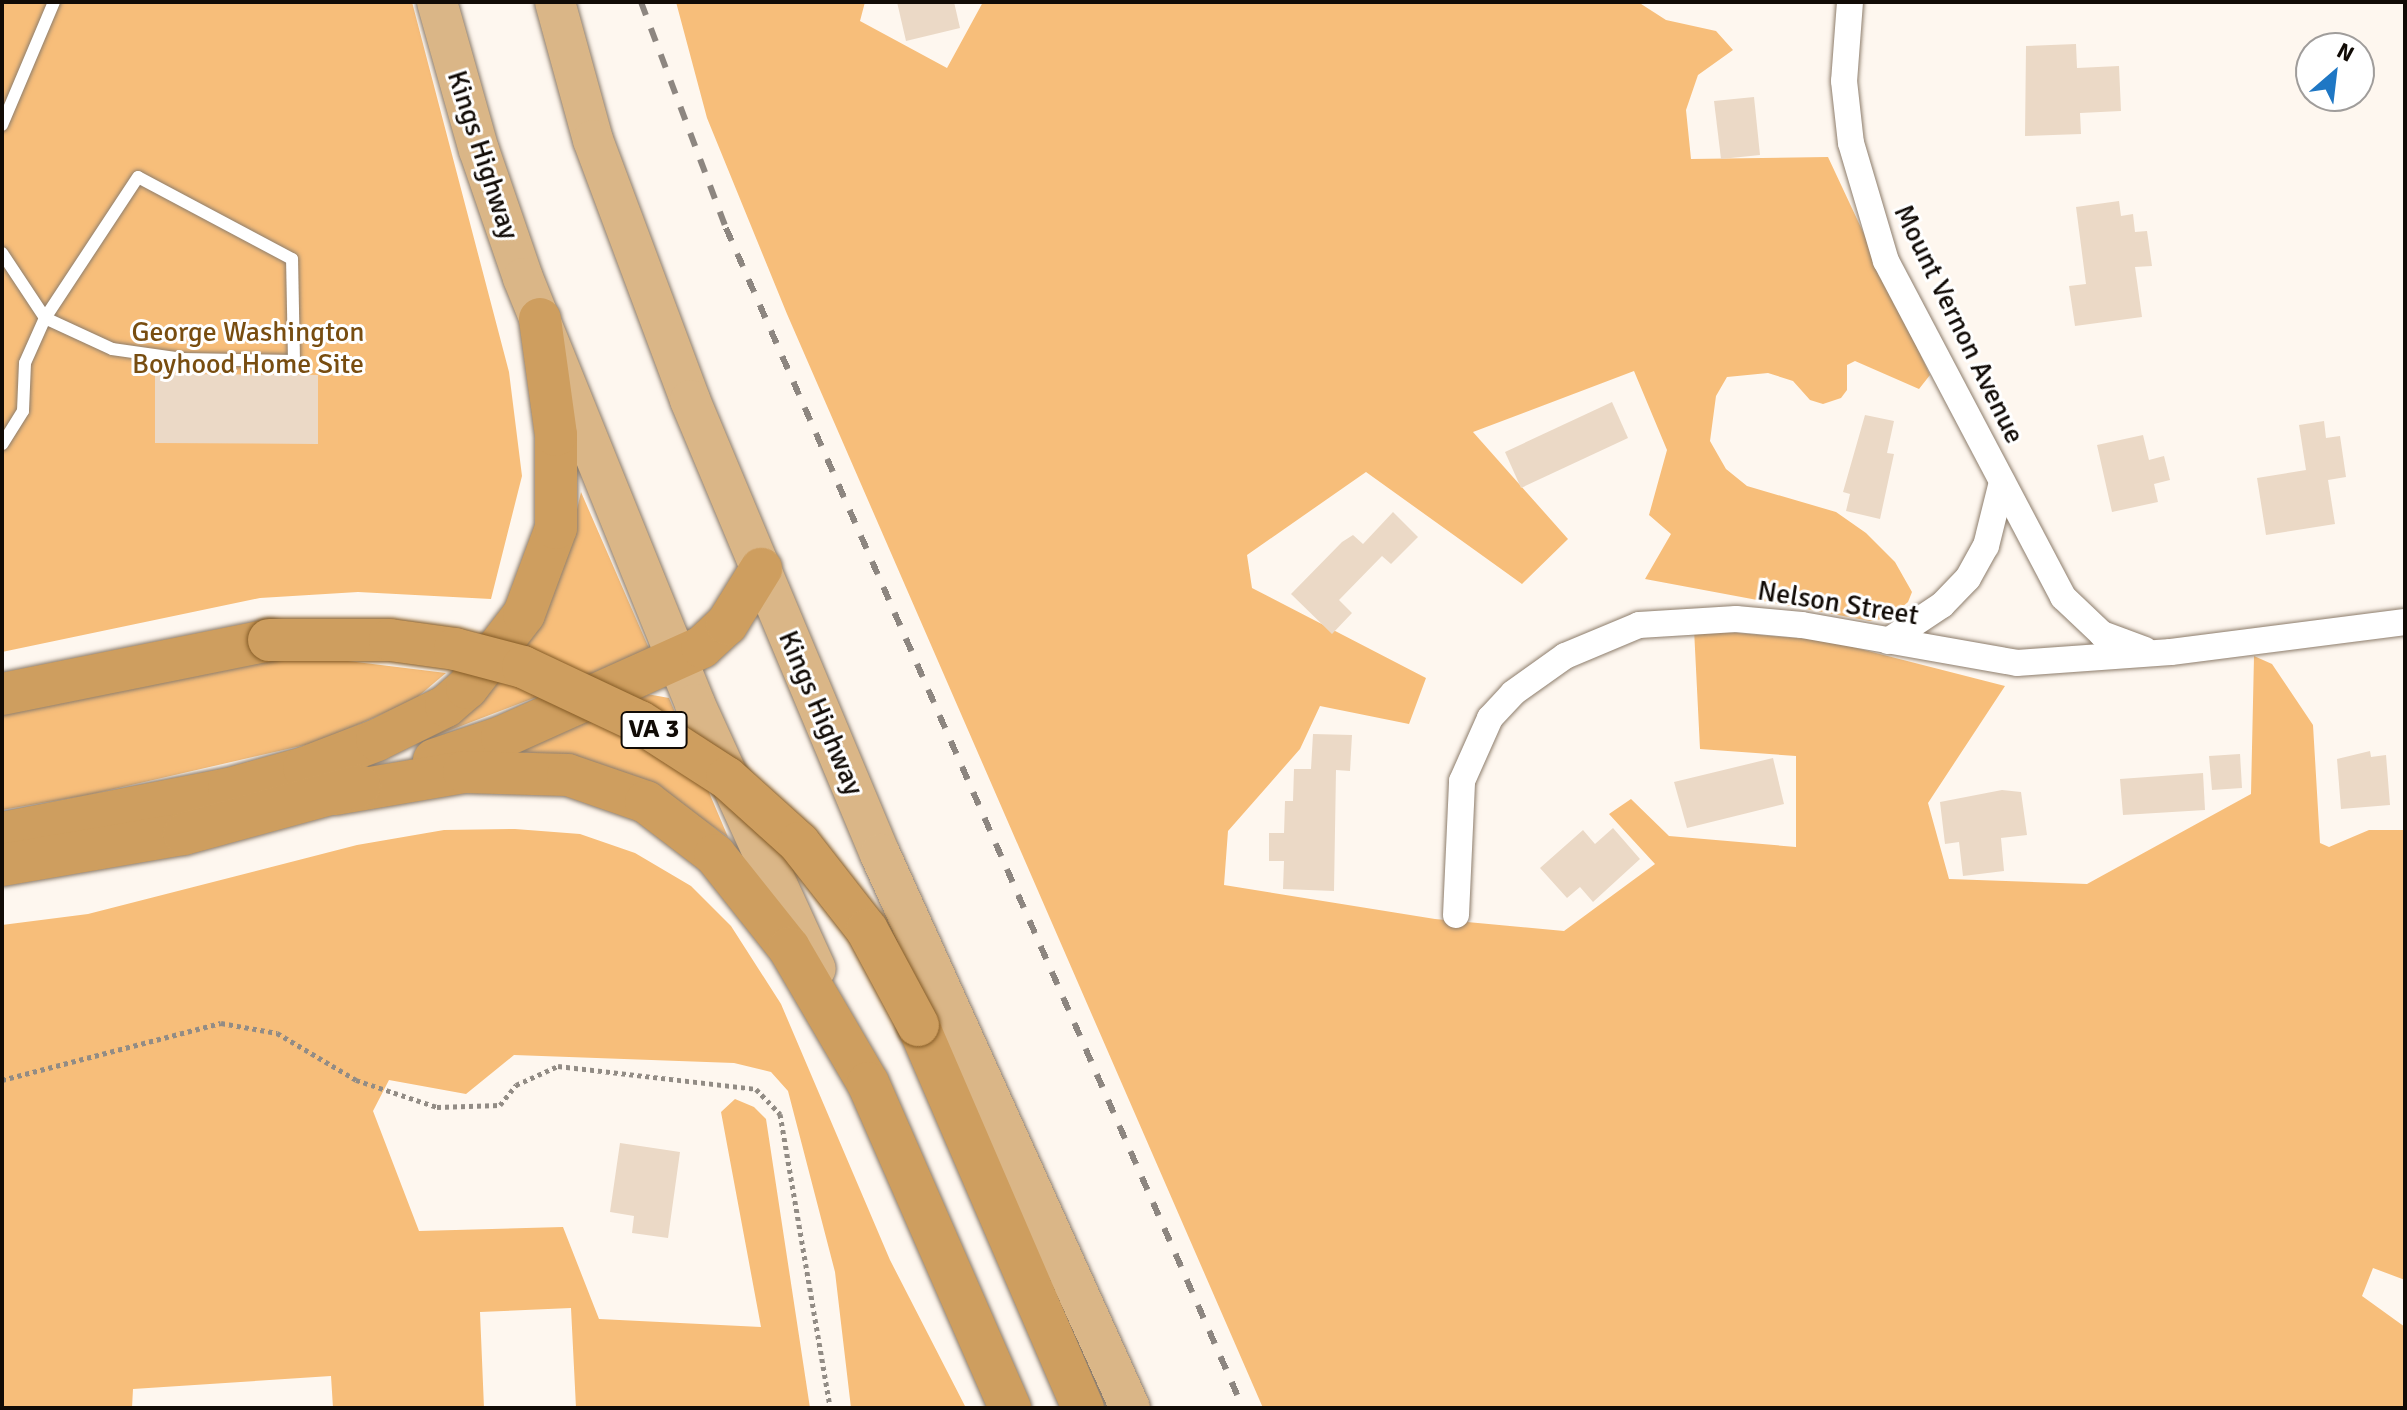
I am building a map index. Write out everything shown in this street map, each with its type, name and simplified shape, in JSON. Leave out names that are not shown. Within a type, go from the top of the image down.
[{"type":"highway","points":[[2,833],[229,789],[304,768],[446,706],[467,688],[524,614],[556,528],[556,435],[540,319]]},
{"type":"highway","points":[[335,794],[502,737],[677,661],[727,624],[761,569]]},
{"type":"highway","name":"VA 3","points":[[2,694],[91,672],[269,640],[390,640],[455,649],[523,667],[640,722],[727,778],[799,843],[867,930],[918,1025],[1083,1408]]},
{"type":"highway","name":"VA 3","points":[[2,865],[184,834],[335,794],[464,772],[568,775],[646,802],[715,855],[789,948],[868,1083]]},
{"type":"highway","name":"Kings Highway","points":[[868,1083],[1010,1408]]},
{"type":"main road","name":"Kings Highway","points":[[437,2],[479,150],[540,319],[677,661],[868,1083]]},
{"type":"main road","name":"Kings Highway","points":[[555,2],[593,140],[627,239],[761,569],[880,854],[1130,1408]]},
{"type":"street","name":"Mount Vernon Avenue","points":[[1850,2],[1844,81],[1865,203],[1886,261],[2063,597],[2102,634],[2146,650]]},
{"type":"street","name":"Mount Vernon Avenue","points":[[1888,641],[1942,605],[1968,578],[1996,518],[2002,482]]},
{"type":"street","name":"Nelson Street","points":[[1456,915],[1459,801],[1473,748],[1513,693],[1565,656],[1605,636],[1670,620],[1802,625],[2017,663],[2146,650],[2171,652],[2405,622]]},
{"type":"lane","points":[[2,125],[54,2]]},
{"type":"lane","points":[[2,253],[45,318],[133,354],[294,361],[292,259],[138,177],[45,318],[25,363],[23,411],[2,444]]},
{"type":"path","points":[[2,1080],[221,1023],[277,1033],[356,1080],[437,1107],[500,1105],[516,1085],[558,1066],[756,1089],[772,1101],[783,1129],[830,1408]]},
{"type":"green space","name":"George Washington Boyhood Home Site","points":[[2,2],[412,2],[509,372],[522,476],[491,599],[358,592],[260,598],[2,652]]},
{"type":"green space","points":[[676,2],[865,2],[860,21],[947,68],[983,2],[1638,2],[1666,20],[1716,31],[1733,50],[1698,75],[1686,110],[1691,159],[1828,157],[1930,375],[1919,389],[1855,361],[1847,365],[1847,390],[1841,398],[1823,404],[1810,400],[1793,381],[1768,373],[1727,377],[1716,396],[1710,441],[1726,469],[1747,486],[1836,512],[1866,533],[1895,562],[1912,592],[1908,602],[1889,618],[1870,621],[1645,579],[1671,534],[1649,515],[1667,450],[1634,371],[1473,432],[1568,539],[1522,584],[1366,472],[1247,555],[1252,588],[1426,678],[1409,724],[1320,706],[1300,749],[1228,831],[1224,885],[1435,919],[1564,931],[1655,864],[1609,814],[1631,799],[1669,836],[1796,847],[1796,756],[1700,749],[1694,629],[1829,641],[2005,686],[1928,803],[1949,879],[2087,884],[2251,794],[2254,656],[2272,664],[2313,725],[2320,843],[2329,847],[2369,830],[2405,830],[2405,1280],[2373,1268],[2362,1296],[2405,1327],[2405,1408],[1263,1408],[787,314],[707,118]]},
{"type":"green space","points":[[581,492],[651,653],[427,739],[422,733],[539,622],[564,566]]},
{"type":"green space","points":[[272,660],[340,660],[446,673],[414,700],[318,742],[88,795],[2,810],[2,714]]},
{"type":"green space","points":[[647,694],[669,698],[728,837],[672,798],[571,760],[520,751]]},
{"type":"green space","points":[[515,829],[580,834],[635,853],[691,886],[731,926],[781,1004],[890,1260],[966,1408],[851,1408],[835,1272],[788,1091],[771,1072],[734,1063],[514,1055],[466,1094],[389,1080],[373,1111],[419,1231],[563,1227],[599,1319],[761,1327],[721,1112],[735,1099],[754,1107],[766,1119],[810,1408],[576,1408],[571,1308],[480,1312],[484,1408],[333,1408],[331,1376],[133,1389],[132,1408],[2,1408],[2,925],[88,914],[357,845],[444,830]]},
{"type":"building","points":[[897,2],[954,2],[960,28],[906,41]]},
{"type":"building","points":[[2076,44],[2077,68],[2119,66],[2121,111],[2080,113],[2081,134],[2025,136],[2026,46]]},
{"type":"building","points":[[1754,97],[1760,155],[1721,159],[1714,101]]},
{"type":"building","points":[[2119,201],[2121,216],[2133,214],[2135,232],[2147,231],[2152,266],[2135,267],[2142,317],[2075,326],[2069,286],[2086,284],[2076,207]]},
{"type":"building","points":[[155,374],[318,375],[318,444],[155,443]]},
{"type":"building","points":[[1612,402],[1628,438],[1521,488],[1505,452]]},
{"type":"building","points":[[1865,415],[1894,421],[1887,453],[1894,454],[1880,519],[1846,511],[1850,494],[1843,492]]},
{"type":"building","points":[[2324,421],[2326,438],[2340,436],[2346,477],[2328,480],[2335,524],[2266,535],[2257,478],[2306,470],[2299,425]]},
{"type":"building","points":[[2143,435],[2149,460],[2164,456],[2170,480],[2154,484],[2158,502],[2112,512],[2097,445]]},
{"type":"building","points":[[1393,512],[1418,537],[1391,564],[1382,556],[1339,600],[1352,613],[1332,634],[1291,594],[1342,542],[1353,535],[1363,544]]},
{"type":"building","points":[[1313,734],[1352,735],[1350,771],[1336,770],[1334,891],[1283,889],[1284,861],[1269,861],[1269,833],[1284,833],[1285,801],[1293,801],[1294,769],[1311,769]]},
{"type":"building","points":[[2370,751],[2371,757],[2386,755],[2390,805],[2341,809],[2337,759]]},
{"type":"building","points":[[2240,754],[2242,788],[2212,790],[2209,756]]},
{"type":"building","points":[[1773,758],[1784,804],[1687,828],[1674,782]]},
{"type":"building","points":[[2203,773],[2205,810],[2123,815],[2120,779]]},
{"type":"building","points":[[2002,790],[2021,792],[2027,835],[2001,838],[2004,871],[1963,876],[1959,842],[1945,844],[1940,802]]},
{"type":"building","points":[[1613,828],[1640,859],[1593,902],[1580,887],[1567,898],[1540,868],[1583,830],[1595,844]]},
{"type":"building","points":[[620,1143],[680,1152],[668,1238],[632,1233],[634,1216],[610,1212]]},
{"type":"railway","points":[[641,2],[726,228],[1243,1408]]}]
